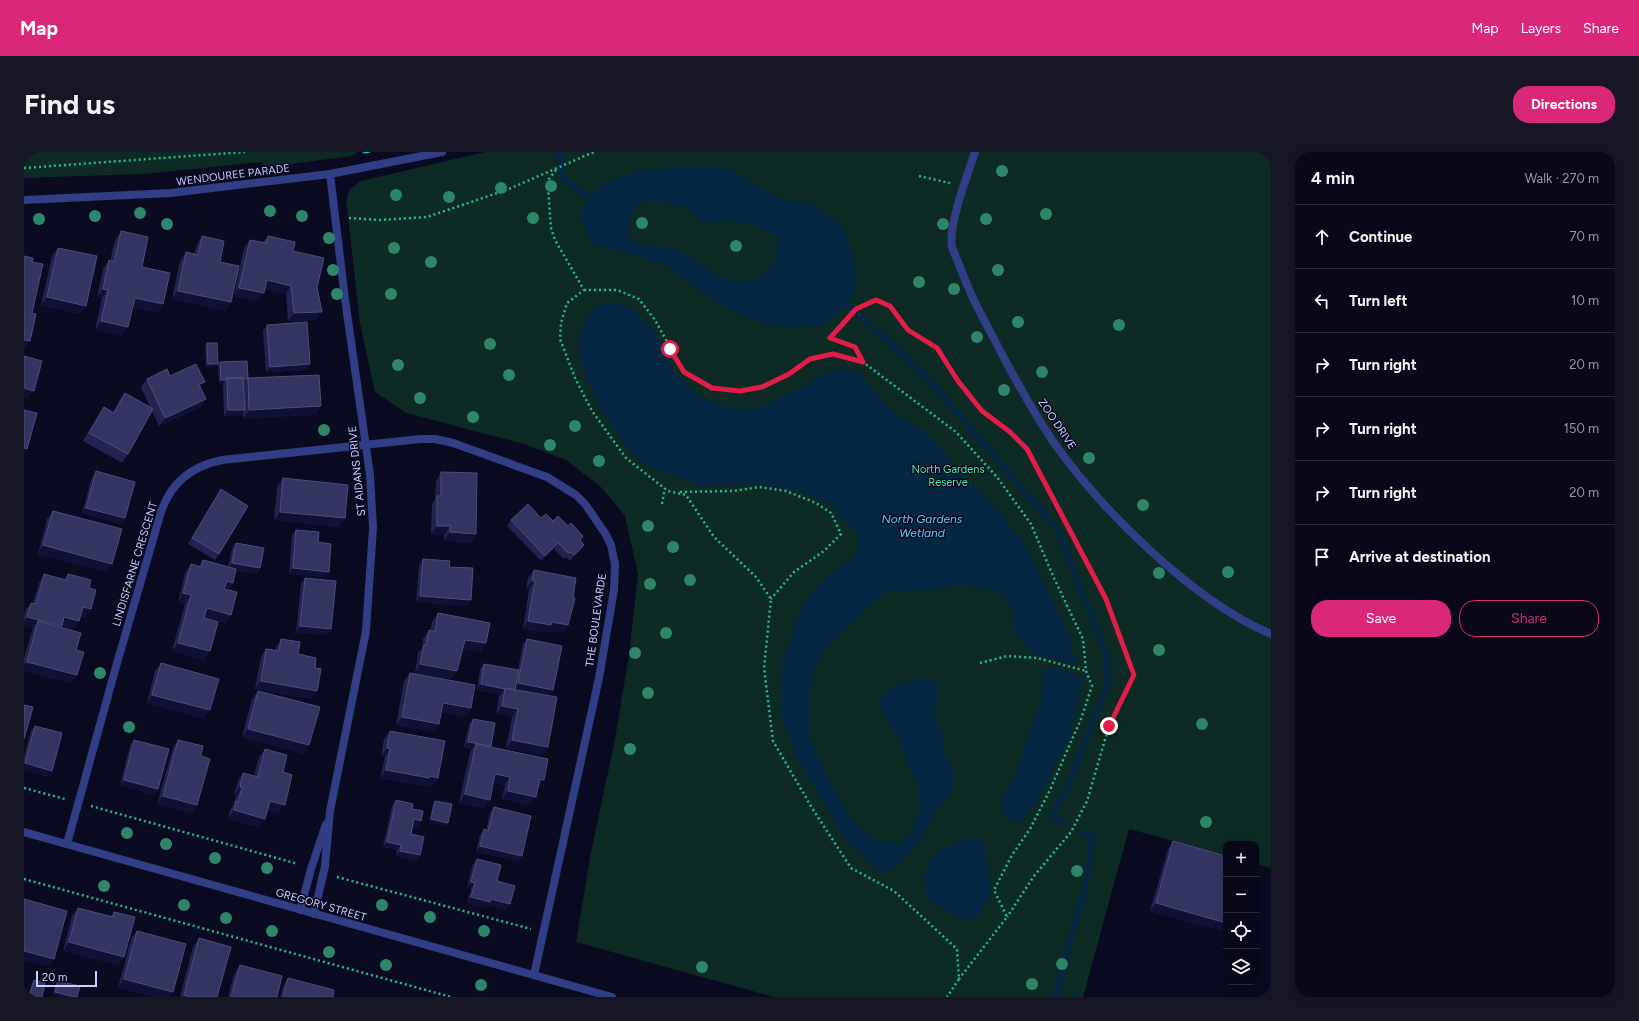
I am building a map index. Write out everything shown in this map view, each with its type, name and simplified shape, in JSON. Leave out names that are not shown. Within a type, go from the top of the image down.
[{"type":"street","name":"WENDOUREE PARADE","points":[[24,200],[170,193],[330,174],[442,152]]},
{"type":"street","name":"ZOO DRIVE","points":[[976,152],[964,186],[952,236],[952,248],[972,297],[1026,399],[1053,441],[1086,485],[1134,534],[1167,565],[1202,593],[1226,610],[1271,634]]},
{"type":"street","name":"ST AIDANS DRIVE","points":[[314,914],[325,866],[330,812],[360,668],[370,595],[373,528],[372,497],[366,444],[344,299],[330,174]]},
{"type":"street","name":"THE BOULEVARDE","points":[[366,444],[420,439],[441,440],[461,445],[547,477],[576,495],[585,504],[598,521],[611,545],[615,564],[614,590],[600,670],[534,975]]},
{"type":"street","name":"LINDISFARNE CRESCENT","points":[[67,844],[161,512],[172,488],[191,471],[210,462],[366,444]]},
{"type":"street","name":"ST AIDANS DRIVE","points":[[300,910],[311,869],[330,812]]},
{"type":"street","name":"GREGORY STREET","points":[[24,832],[612,997]]},
{"type":"path","points":[[24,168],[245,152]]},
{"type":"path","points":[[336,219],[350,218],[379,220],[427,217],[509,189],[556,170],[594,152]]},
{"type":"path","points":[[556,170],[549,179],[548,187],[551,228],[555,240],[584,290]]},
{"type":"path","points":[[919,176],[964,186]]},
{"type":"path","points":[[771,599],[756,577],[714,537],[686,495],[665,488],[626,458],[592,411],[575,378],[560,339],[561,323],[567,303],[584,290],[617,290],[639,299],[655,320],[684,372],[712,388],[740,391],[762,387],[789,374],[810,359],[833,354],[863,362],[956,432],[997,477],[1031,524],[1053,576],[1083,639],[1086,670],[1092,686],[1081,719],[1050,790],[1030,829],[1012,855],[994,890],[1007,917]]},
{"type":"path","points":[[863,362],[855,347],[830,338],[856,309],[876,300],[890,306],[908,330],[937,348],[958,381],[982,411],[1010,432],[1027,449],[1106,599],[1134,675],[1109,726],[1086,801],[1071,832],[1034,876],[1007,917],[947,997]]},
{"type":"path","points":[[676,492],[733,491],[759,487],[786,491],[816,503],[831,513],[841,534],[824,551],[794,572],[771,599],[764,668],[773,741],[812,808],[851,868],[894,891],[957,949],[959,979]]},
{"type":"path","points":[[662,504],[665,488]]},
{"type":"path","points":[[980,663],[1007,656],[1037,658],[1086,670]]},
{"type":"path","points":[[24,788],[304,866]]},
{"type":"path","points":[[331,874],[544,933]]},
{"type":"path","points":[[24,879],[451,997]]},
{"type":"green space","points":[[24,152],[358,152],[352,156],[267,167],[261,162],[144,174],[24,178]]},
{"type":"green space","name":"North Gardens Reserve","points":[[485,152],[1271,152],[1271,868],[1259,865],[1259,841],[1223,841],[1223,854],[1129,829],[1083,997],[774,997],[576,942],[591,852],[615,739],[629,655],[638,574],[625,516],[602,488],[566,460],[524,444],[406,413],[375,392],[360,323],[346,200],[350,189],[361,181]]},
{"type":"water","points":[[680,167],[711,167],[735,171],[752,184],[769,193],[789,201],[813,204],[844,228],[852,253],[857,285],[848,305],[826,324],[801,327],[770,326],[737,314],[712,299],[666,265],[592,243],[579,218],[589,197],[607,181],[641,171]],"holes":[[[642,202],[665,203],[688,208],[695,216],[706,223],[727,220],[755,225],[779,237],[775,261],[760,278],[740,283],[716,275],[687,255],[674,249],[633,242],[628,225],[634,211]]]},
{"type":"water","name":"North Gardens Wetland","points":[[615,301],[637,312],[655,331],[666,357],[682,380],[704,399],[731,408],[755,410],[803,387],[832,369],[859,372],[891,410],[929,435],[961,473],[1000,512],[1029,551],[1070,638],[1077,666],[1033,654],[1015,635],[1011,609],[1004,593],[960,584],[937,590],[886,591],[826,648],[814,669],[809,699],[809,736],[833,788],[855,824],[874,840],[898,845],[912,833],[919,810],[918,784],[907,764],[901,740],[881,712],[880,697],[895,685],[925,678],[938,684],[939,691],[934,716],[942,735],[944,755],[953,768],[955,787],[935,812],[922,839],[897,866],[883,874],[850,845],[821,799],[798,758],[782,718],[781,668],[799,614],[806,600],[828,576],[846,563],[860,549],[857,533],[830,504],[796,490],[753,484],[705,486],[647,466],[628,448],[600,408],[588,383],[580,356],[580,331],[595,307]]},
{"type":"water","points":[[1045,667],[1071,672],[1083,679],[1069,738],[1037,801],[1019,824],[1001,813],[1005,792],[1016,772],[1041,698]]},
{"type":"water","points":[[981,838],[986,850],[991,895],[977,917],[970,921],[944,910],[927,898],[923,876],[935,854],[961,840]]},
{"type":"building","points":[[121,231],[148,237],[142,267],[170,273],[163,304],[135,298],[128,327],[101,321],[108,290],[103,289],[109,260],[114,262]]},
{"type":"building","points":[[202,236],[224,241],[220,262],[239,266],[231,302],[178,291],[186,252],[198,255]]},
{"type":"building","points":[[268,236],[295,242],[293,251],[324,258],[317,287],[322,312],[294,313],[291,286],[267,280],[264,293],[239,288],[250,240],[266,243]]},
{"type":"building","points":[[58,248],[97,256],[86,306],[47,297]]},
{"type":"building","points":[[24,256],[33,258],[32,262],[43,264],[32,313],[36,314],[30,341],[24,340]]},
{"type":"building","points":[[307,322],[310,364],[270,367],[267,325]]},
{"type":"building","points":[[207,343],[217,343],[218,364],[208,364]]},
{"type":"building","points":[[24,356],[42,361],[34,391],[24,388]]},
{"type":"building","points":[[247,361],[248,379],[227,378],[226,380],[221,380],[220,362]]},
{"type":"building","points":[[196,364],[205,382],[199,384],[206,399],[165,418],[147,379],[167,369],[170,376]]},
{"type":"building","points":[[319,375],[321,406],[249,410],[248,378]]},
{"type":"building","points":[[227,378],[243,378],[245,410],[228,410]]},
{"type":"building","points":[[125,393],[153,409],[128,454],[89,433],[104,407],[114,413]]},
{"type":"building","points":[[24,410],[37,413],[27,449],[24,448]]},
{"type":"building","points":[[96,471],[135,482],[125,518],[86,508]]},
{"type":"building","points":[[441,472],[477,473],[476,534],[450,532],[450,526],[437,526],[437,496],[441,496]]},
{"type":"building","points":[[283,478],[348,485],[345,518],[280,512]]},
{"type":"building","points":[[221,489],[248,506],[219,554],[192,538]]},
{"type":"building","points":[[528,504],[541,518],[546,514],[553,521],[558,516],[568,526],[571,523],[583,536],[580,540],[584,545],[574,555],[570,552],[568,553],[558,543],[545,556],[511,520]]},
{"type":"building","points":[[53,511],[122,529],[112,564],[43,545]]},
{"type":"building","points":[[296,530],[319,532],[318,542],[331,544],[329,572],[293,568]]},
{"type":"building","points":[[236,543],[264,548],[260,568],[232,563]]},
{"type":"building","points":[[423,559],[450,561],[449,567],[473,568],[471,600],[420,596]]},
{"type":"building","points":[[203,560],[236,569],[233,583],[227,581],[224,589],[237,592],[231,615],[207,608],[204,618],[218,622],[210,651],[178,643],[191,595],[183,593],[191,564],[201,567]]},
{"type":"building","points":[[534,570],[576,578],[573,598],[575,598],[568,625],[552,622],[551,625],[528,621],[535,581],[532,581]]},
{"type":"building","points":[[44,574],[66,580],[68,574],[91,580],[89,588],[96,590],[91,609],[83,607],[79,621],[64,617],[62,626],[27,617],[31,603],[36,604]]},
{"type":"building","points":[[305,578],[336,581],[331,629],[300,626]]},
{"type":"building","points":[[438,613],[490,623],[486,643],[465,640],[457,671],[420,664],[429,630],[435,632]]},
{"type":"building","points":[[38,621],[81,633],[76,650],[84,652],[77,675],[27,662]]},
{"type":"building","points":[[281,639],[300,642],[298,654],[316,658],[315,668],[321,669],[317,691],[261,681],[266,649],[279,651]]},
{"type":"building","points":[[527,639],[562,646],[553,690],[518,683]]},
{"type":"building","points":[[161,663],[219,679],[210,710],[152,695]]},
{"type":"building","points":[[484,664],[519,670],[515,690],[481,684]]},
{"type":"building","points":[[410,673],[475,685],[471,708],[443,703],[439,724],[402,717]]},
{"type":"building","points":[[505,688],[557,697],[548,747],[512,740],[518,709],[502,706]]},
{"type":"building","points":[[258,691],[320,707],[309,745],[248,729]]},
{"type":"building","points":[[24,705],[33,707],[24,739]]},
{"type":"building","points":[[473,719],[495,723],[491,746],[468,742]]},
{"type":"building","points":[[35,726],[62,733],[52,771],[25,763]]},
{"type":"building","points":[[390,731],[445,741],[438,778],[430,776],[429,778],[386,770],[390,749],[387,748]]},
{"type":"building","points":[[134,740],[169,749],[158,789],[124,780]]},
{"type":"building","points":[[178,740],[203,746],[201,756],[210,759],[197,805],[163,796]]},
{"type":"building","points":[[476,744],[548,759],[544,780],[540,779],[536,797],[508,791],[510,777],[495,774],[490,800],[465,794]]},
{"type":"building","points":[[265,749],[287,755],[283,772],[292,775],[285,805],[270,801],[265,819],[234,810],[242,788],[240,787],[243,773],[258,777]]},
{"type":"building","points":[[396,800],[413,804],[412,809],[423,811],[421,821],[414,819],[411,834],[424,837],[420,855],[400,851],[401,845],[387,842]]},
{"type":"building","points":[[435,801],[452,804],[448,823],[431,819]]},
{"type":"building","points":[[494,807],[531,816],[522,856],[480,846],[484,829],[488,831]]},
{"type":"building","points":[[1173,841],[1223,855],[1223,922],[1156,903]]},
{"type":"building","points":[[477,859],[501,865],[497,881],[515,886],[510,904],[491,899],[490,902],[471,897],[475,883],[471,882]]},
{"type":"building","points":[[24,899],[67,911],[54,959],[24,951]]},
{"type":"building","points":[[78,908],[113,917],[114,912],[135,917],[124,957],[69,942]]},
{"type":"building","points":[[137,931],[186,944],[173,992],[124,979]]},
{"type":"building","points":[[199,938],[231,947],[217,997],[190,997],[184,995]]},
{"type":"building","points":[[240,965],[282,976],[277,997],[231,997]]},
{"type":"building","points":[[288,978],[334,990],[333,997],[283,997]]},
{"type":"building","points":[[34,980],[45,983],[42,997],[29,997]]},
{"type":"building","points":[[58,981],[80,986],[77,997],[55,992]]},
{"type":"waterway","points":[[559,152],[564,180],[589,197]]},
{"type":"waterway","points":[[848,305],[923,373],[1057,529],[1105,651],[1108,684],[1070,781],[1051,817],[1063,823]]},
{"type":"waterway","points":[[1055,997],[1087,879],[1092,836],[1083,832]]},
{"type":"tram line","points":[[363,153],[370,152]]},
{"type":"route","points":[[670,349],[684,372],[712,388],[740,391],[762,387],[789,374],[810,359],[833,354],[863,362],[855,347],[830,338],[856,309],[876,300],[890,306],[908,330],[937,348],[958,381],[982,411],[1010,432],[1027,449],[1054,498],[1106,599],[1134,675],[1109,726]]}]
